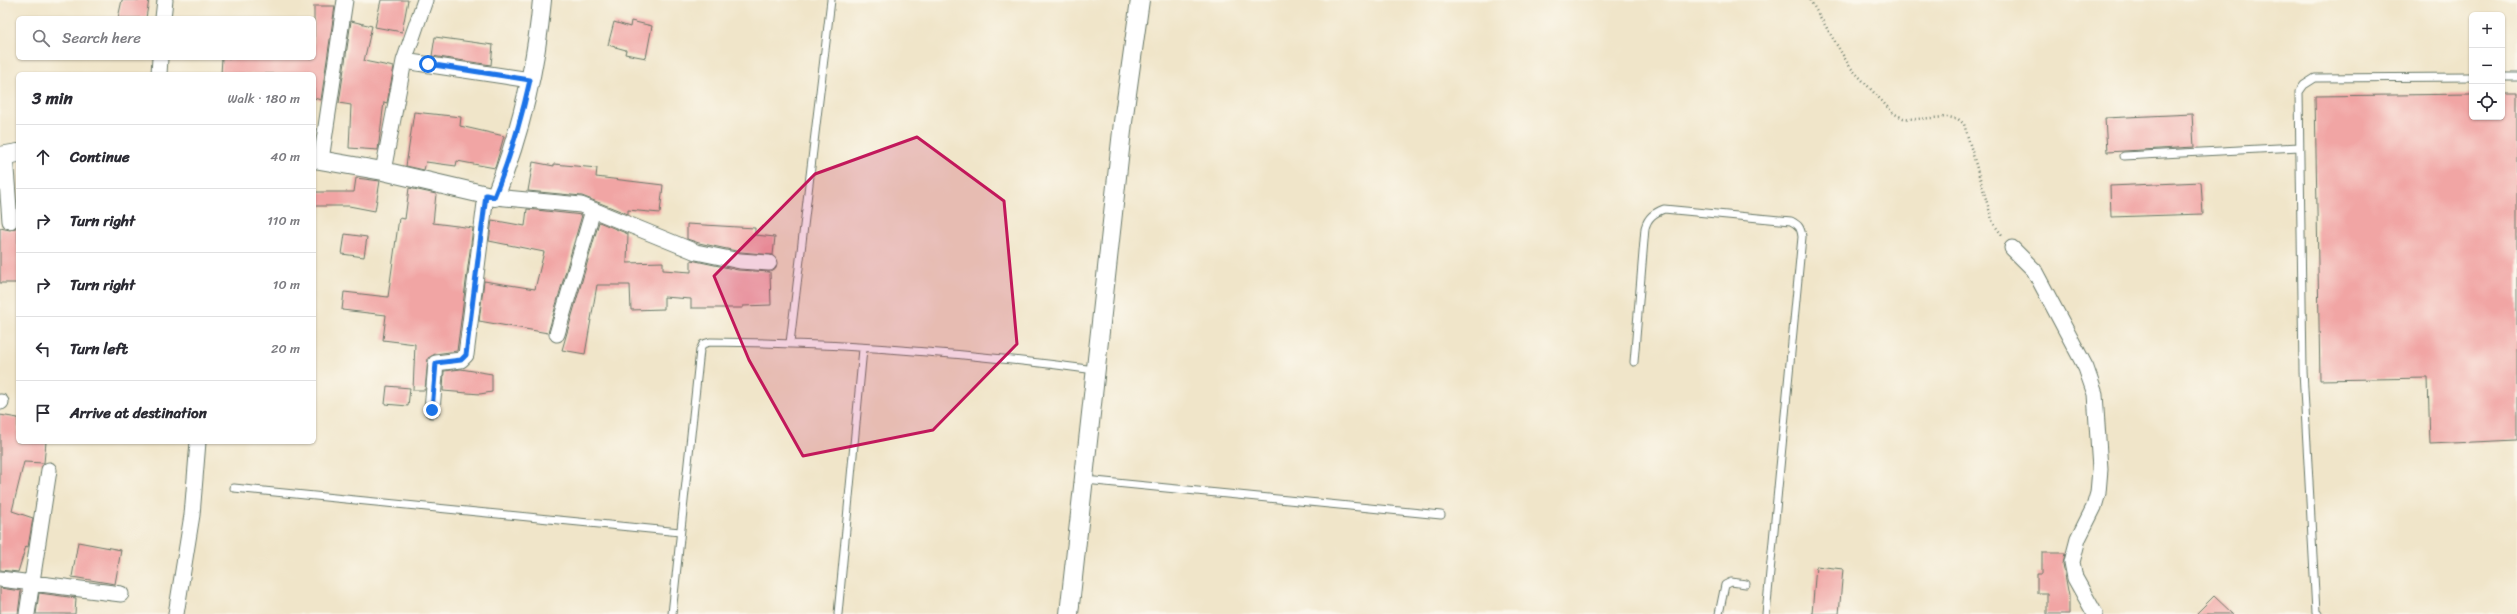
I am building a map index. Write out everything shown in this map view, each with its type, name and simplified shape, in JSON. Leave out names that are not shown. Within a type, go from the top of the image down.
[{"type":"street","points":[[163,16],[165,0]]},
{"type":"street","points":[[345,0],[317,160],[383,171],[490,196],[581,205],[696,252],[740,261],[769,263]]},
{"type":"street","points":[[383,171],[404,61],[425,0]]},
{"type":"street","points":[[432,410],[436,363],[461,360],[466,355],[490,196],[516,138],[538,43],[542,0]]},
{"type":"street","points":[[1069,614],[1098,370],[1122,130],[1140,0]]},
{"type":"street","points":[[159,72],[160,60]]},
{"type":"street","points":[[404,61],[530,80]]},
{"type":"street","points":[[8,155],[9,222]]},
{"type":"street","points":[[557,334],[593,210]]},
{"type":"street","points":[[2012,248],[2034,270],[2086,368],[2095,394],[2100,469],[2098,493],[2094,507],[2078,539],[2072,562],[2075,578],[2095,614]]},
{"type":"street","points":[[176,614],[192,515],[198,444]]},
{"type":"street","points":[[27,614],[49,470]]},
{"type":"street","points":[[0,579],[121,594]]},
{"type":"lane","points":[[790,343],[831,0]]},
{"type":"lane","points":[[2318,614],[2316,612],[2303,371],[2299,92],[2304,85],[2315,78],[2469,77]]},
{"type":"lane","points":[[2505,77],[2517,77]]},
{"type":"lane","points":[[2124,156],[2299,147]]},
{"type":"lane","points":[[1634,362],[1645,228],[1647,220],[1653,214],[1664,208],[1791,221],[1797,224],[1801,229],[1802,237],[1766,614]]},
{"type":"lane","points":[[672,614],[701,347],[710,342],[790,343],[995,357],[1098,370]]},
{"type":"lane","points":[[838,614],[863,349]]},
{"type":"lane","points":[[1085,480],[1441,515]]},
{"type":"lane","points":[[234,488],[680,532]]},
{"type":"lane","points":[[1719,614],[1725,584],[1731,582],[1746,584]]},
{"type":"path","points":[[1810,0],[1850,67],[1893,113],[1903,118],[1915,119],[1948,117],[1958,119],[1964,124],[1993,223],[2012,248]]},
{"type":"highlighted area","points":[[917,137],[1004,201],[1017,344],[933,430],[803,456],[749,360],[714,276],[815,174]]},
{"type":"building","points":[[122,0],[149,0],[146,16],[118,16]]},
{"type":"building","points":[[381,0],[408,0],[402,32],[375,27]]},
{"type":"building","points":[[314,6],[335,6],[321,100],[316,99],[316,72],[221,72],[222,60],[316,60],[316,16],[314,16]]},
{"type":"building","points":[[351,21],[372,26],[364,61],[394,67],[387,103],[384,102],[378,150],[349,148],[351,105],[339,103]]},
{"type":"building","points":[[631,21],[652,26],[646,58],[625,54],[626,50],[608,45],[614,22],[630,27]]},
{"type":"building","points":[[435,37],[493,45],[491,65],[432,56]]},
{"type":"building","points":[[2505,93],[2517,93],[2517,440],[2430,444],[2428,378],[2320,380],[2315,96],[2469,94],[2469,120],[2505,120]]},
{"type":"building","points":[[414,112],[461,117],[460,126],[504,136],[495,168],[457,161],[456,166],[426,162],[424,170],[406,166]]},
{"type":"building","points":[[2192,114],[2194,147],[2107,152],[2105,118]]},
{"type":"building","points":[[533,162],[554,166],[554,164],[597,168],[596,177],[663,185],[660,213],[628,210],[628,214],[582,196],[528,191]]},
{"type":"building","points":[[356,178],[380,181],[375,211],[349,206],[316,206],[316,192],[354,192]]},
{"type":"building","points":[[2201,182],[2203,214],[2111,217],[2110,186]]},
{"type":"building","points":[[409,188],[436,194],[433,223],[473,228],[457,351],[435,354],[428,358],[425,390],[413,390],[415,344],[383,340],[386,315],[342,310],[344,292],[388,297],[399,218],[405,219]]},
{"type":"building","points":[[527,209],[582,215],[548,333],[479,321],[484,281],[535,289],[544,252],[489,241],[492,220],[525,226]]},
{"type":"building","points":[[599,222],[628,234],[627,263],[663,262],[663,270],[691,272],[691,260],[738,270],[770,272],[771,305],[743,306],[743,308],[691,308],[691,299],[664,297],[664,309],[631,310],[630,285],[597,285],[585,354],[562,350]]},
{"type":"building","points":[[687,224],[755,228],[755,235],[775,237],[773,255],[741,252],[687,239]]},
{"type":"building","points":[[0,228],[10,230],[16,228],[16,283],[0,283]]},
{"type":"building","points":[[345,234],[367,237],[364,257],[342,254]]},
{"type":"building","points":[[461,369],[492,374],[492,392],[480,394],[443,391],[444,371]]},
{"type":"building","points":[[387,386],[410,388],[408,406],[385,404]]},
{"type":"building","points":[[0,415],[16,418],[16,444],[46,444],[44,463],[24,462],[12,511],[33,518],[28,547],[26,546],[18,572],[0,570]]},
{"type":"building","points":[[78,542],[121,550],[115,584],[72,577]]},
{"type":"building","points":[[2042,553],[2065,553],[2063,564],[2069,596],[2069,614],[2047,614],[2047,593],[2037,593],[2037,574],[2042,574]]},
{"type":"building","points":[[1816,566],[1843,569],[1839,614],[1812,614]]},
{"type":"building","points":[[0,588],[21,591],[18,614],[0,614]]},
{"type":"building","points":[[39,593],[76,598],[75,614],[36,614]]},
{"type":"building","points":[[2214,596],[2233,614],[2196,614]]},
{"type":"route","points":[[428,64],[530,80],[523,114],[502,178],[494,197],[486,195],[466,357],[461,360],[439,361],[436,363],[432,410]]}]
